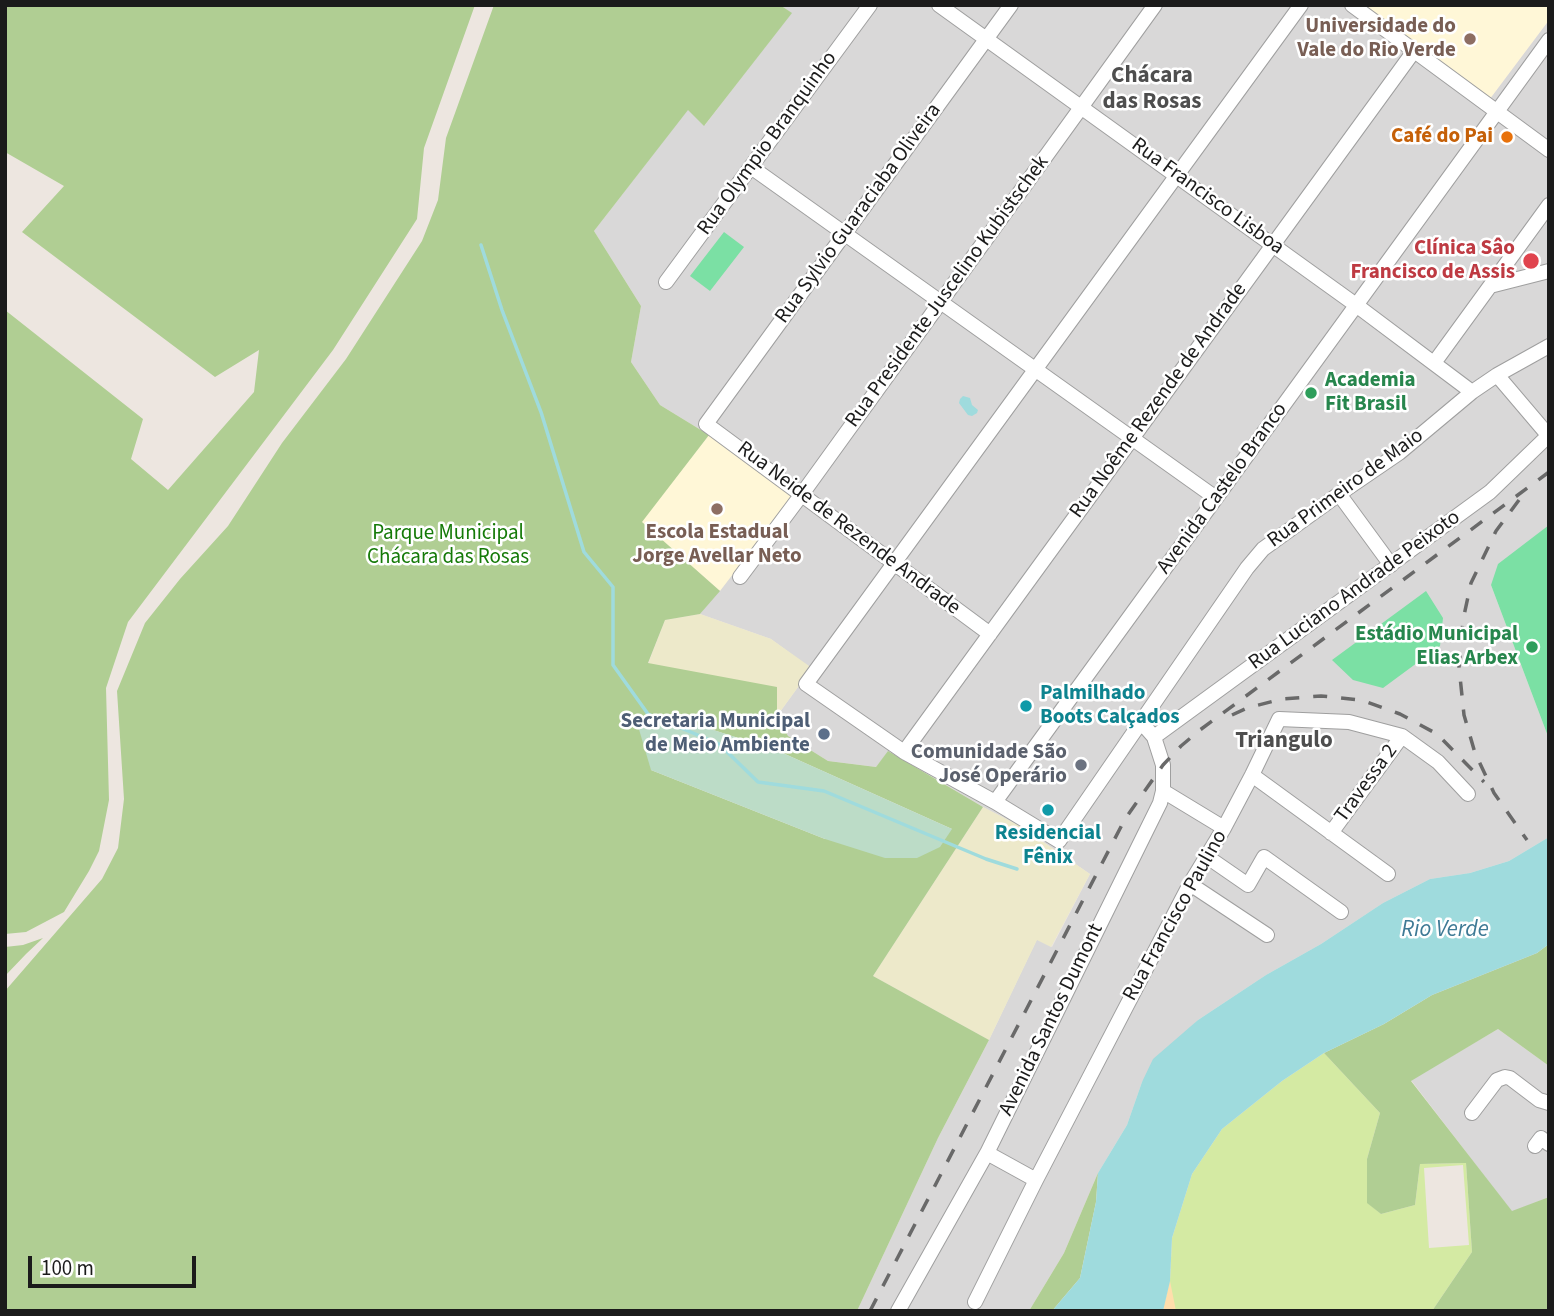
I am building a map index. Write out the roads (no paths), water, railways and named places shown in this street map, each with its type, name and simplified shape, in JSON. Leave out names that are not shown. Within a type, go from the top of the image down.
[{"type":"street","name":"Rua Olympio Branquinho","points":[[666,282],[870,5]]},
{"type":"street","name":"Rua Francisco Lisboa","points":[[939,5],[1356,305],[1472,392]]},
{"type":"street","name":"Rua Sylvio Guaraciaba Oliveira","points":[[706,424],[1011,5]]},
{"type":"street","name":"Rua Presidente Juscelino Kubistschek","points":[[740,578],[1155,5]]},
{"type":"street","points":[[995,802],[904,752],[806,684],[1301,5]]},
{"type":"street","points":[[1352,5],[1549,150]]},
{"type":"street","name":"Avenida Castelo Branco","points":[[995,802],[1549,40]]},
{"type":"street","name":"Rua Noême Rezende de Andrade","points":[[904,752],[1414,51]]},
{"type":"street","points":[[751,167],[1216,498]]},
{"type":"street","points":[[1434,363],[1549,205]]},
{"type":"street","points":[[1507,263],[1525,277]]},
{"type":"street","points":[[1490,286],[1549,271]]},
{"type":"street","name":"Rua Primeiro de Maio","points":[[995,802],[1059,841],[1247,568],[1263,549],[1399,453],[1472,392],[1549,346]]},
{"type":"street","points":[[1497,375],[1548,435]]},
{"type":"street","name":"Rua Neide de Rezende Andrade","points":[[706,424],[990,634]]},
{"type":"street","name":"Rua Luciano Andrade Peixoto","points":[[1154,737],[1490,492],[1548,435]]},
{"type":"street","points":[[1339,494],[1391,565]]},
{"type":"street","name":"Rua Francisco Paulino","points":[[975,1302],[1190,884],[1224,828],[1279,719],[1349,722],[1402,736],[1438,762],[1468,794]]},
{"type":"street","points":[[1140,723],[1154,737]]},
{"type":"street","name":"Travessa 2","points":[[1331,833],[1402,736]]},
{"type":"street","name":"Avenida Santos Dumont","points":[[898,1311],[987,1153],[1160,803],[1163,765],[1154,737]]},
{"type":"street","points":[[1252,775],[1388,874]]},
{"type":"street","points":[[1163,791],[1224,828]]},
{"type":"street","points":[[1206,856],[1248,885],[1264,857],[1341,912]]},
{"type":"street","points":[[1190,884],[1267,934]]},
{"type":"street","points":[[1472,1113],[1497,1080],[1505,1077],[1539,1100],[1549,1103]]},
{"type":"street","points":[[987,1153],[1036,1180]]},
{"type":"water","points":[[963,396],[970,398],[972,405],[978,410],[977,413],[968,415],[959,403]]},
{"type":"water","name":"Rio Verde","points":[[1549,837],[1549,944],[1537,953],[1432,995],[1384,1024],[1324,1053],[1282,1081],[1222,1129],[1192,1174],[1172,1238],[1170,1281],[1163,1311],[1052,1311],[1080,1278],[1096,1202],[1098,1173],[1127,1125],[1153,1059],[1198,1020],[1383,903],[1430,879],[1470,873],[1509,861]]},
{"type":"waterway","points":[[481,245],[502,310],[541,412],[584,552],[613,587],[613,665],[648,714],[719,744],[758,782],[824,791],[986,859],[1017,869]]},
{"type":"railway","points":[[870,1311],[1125,819],[1163,765],[1200,730],[1549,472]]},
{"type":"railway","points":[[1519,500],[1496,531],[1471,583],[1463,620],[1459,667],[1464,715],[1475,753],[1494,793],[1527,840]]},
{"type":"railway","points":[[1232,715],[1282,699],[1321,696],[1361,700],[1400,714],[1437,734],[1484,782]]},
{"type":"place","name":"Universidade do Vale do Rio Verde","points":[[1470,39]]},
{"type":"place","name":"Café do Pai","points":[[1507,137]]},
{"type":"place","name":"Clínica Sâo Francisco de Assis","points":[[1531,261]]},
{"type":"place","name":"Academia Fit Brasil","points":[[1311,393]]},
{"type":"place","name":"Escola Estadual Jorge Avellar Neto","points":[[717,509]]},
{"type":"place","name":"Estádio Municipal Elias Arbex","points":[[1532,647]]},
{"type":"place","name":"Palmilhado Boots Calçados","points":[[1026,706]]},
{"type":"place","name":"Secretaria Municipal de Meio Ambiente","points":[[824,734]]},
{"type":"place","name":"Comunidade São José Operário","points":[[1081,765]]},
{"type":"place","name":"Residencial Fênix","points":[[1048,810]]},
{"type":"district","name":"Chácara das Rosas","points":[[1152,90]]},
{"type":"district","name":"Triangulo","points":[[1284,742]]},
{"type":"park label","name":"Parque Municipal Chácara das Rosas","points":[[448,546]]}]
